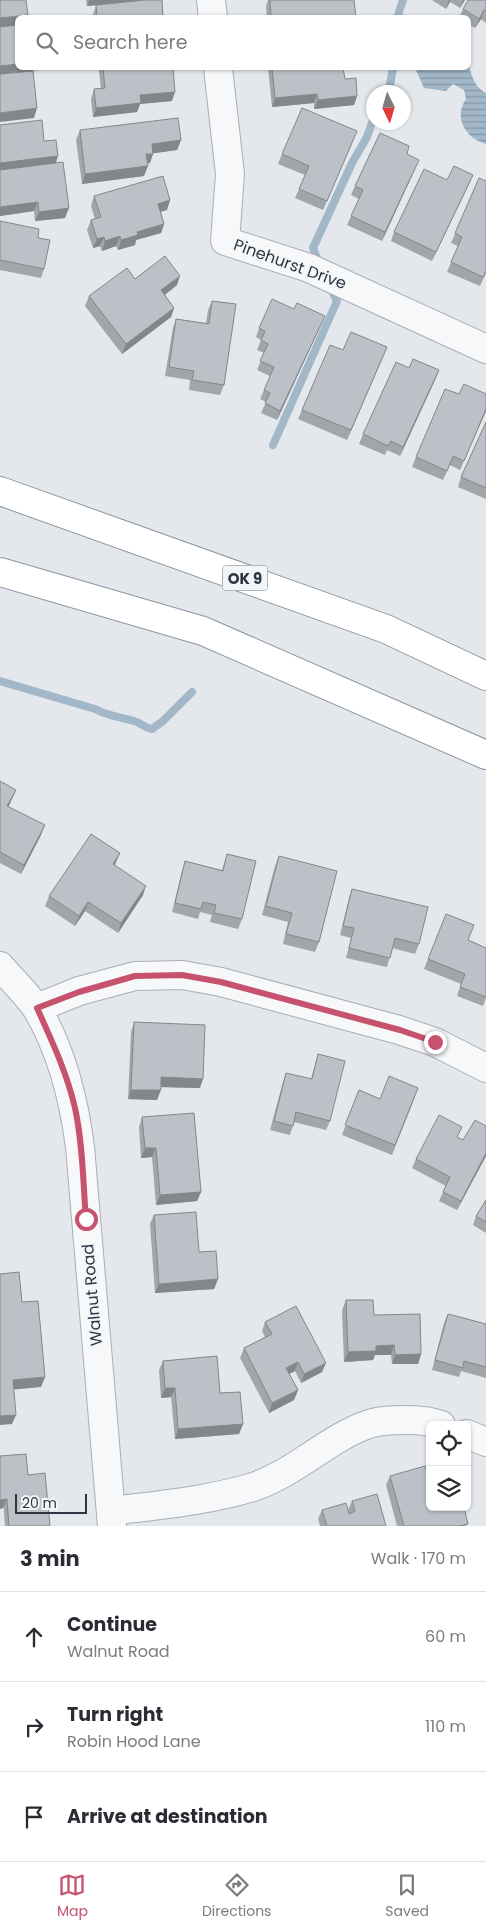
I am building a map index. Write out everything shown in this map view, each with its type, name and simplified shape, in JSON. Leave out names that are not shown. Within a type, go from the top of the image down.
[{"type":"highway","name":"OK 9","points":[[0,491],[386,629],[486,676]]},
{"type":"highway","points":[[0,572],[204,631],[486,755]]},
{"type":"street","points":[[211,0],[213,15]]},
{"type":"street","name":"Pinehurst Drive","points":[[218,70],[230,174],[225,240],[334,278],[486,349]]},
{"type":"street","name":"Walnut Road","points":[[0,966],[37,1008],[56,1048],[76,1109],[112,1518]]},
{"type":"street","points":[[37,1008],[79,992],[135,976],[182,975],[221,982],[400,1030],[435,1042],[486,1068]]},
{"type":"street","points":[[112,1518],[222,1496],[255,1486],[301,1464],[352,1432],[378,1422],[416,1420],[426,1422]]},
{"type":"street","points":[[471,1436],[486,1442]]},
{"type":"water","points":[[416,70],[470,70],[477,85],[486,93],[486,144],[467,132],[461,120],[462,106],[466,99],[464,90],[453,84],[446,91],[424,88]]},
{"type":"building","points":[[0,0],[26,0],[28,15],[0,18]]},
{"type":"building","points":[[162,0],[163,15],[97,15],[96,5]]},
{"type":"building","points":[[270,0],[354,0],[356,15],[271,15]]},
{"type":"building","points":[[468,0],[486,0],[486,11],[484,10],[479,19],[463,9]]},
{"type":"building","points":[[15,25],[15,64],[0,66],[0,27]]},
{"type":"building","points":[[103,70],[173,70],[175,92],[140,95],[141,103],[96,108],[94,89],[105,88]]},
{"type":"building","points":[[272,70],[343,70],[345,79],[356,78],[357,96],[318,100],[317,94],[275,98]]},
{"type":"building","points":[[33,71],[37,108],[0,113],[0,74]]},
{"type":"building","points":[[302,108],[357,131],[327,201],[299,189],[309,166],[282,154]]},
{"type":"building","points":[[178,118],[181,140],[152,144],[153,154],[146,154],[148,166],[85,174],[80,130]]},
{"type":"building","points":[[42,120],[44,141],[56,140],[58,156],[0,163],[0,125]]},
{"type":"building","points":[[380,133],[409,146],[407,154],[419,160],[385,232],[351,216],[363,190],[355,186]]},
{"type":"building","points":[[63,162],[69,208],[39,212],[38,202],[0,207],[0,170]]},
{"type":"building","points":[[454,166],[473,175],[436,252],[394,232],[424,169],[447,180]]},
{"type":"building","points":[[163,176],[170,200],[158,204],[164,224],[137,232],[138,235],[121,240],[120,236],[105,241],[104,237],[97,239],[91,220],[101,217],[94,196]]},
{"type":"building","points":[[479,178],[486,181],[486,271],[483,277],[451,262],[462,237],[455,233]]},
{"type":"building","points":[[0,221],[39,229],[38,238],[50,240],[44,269],[0,260]]},
{"type":"building","points":[[165,256],[180,276],[161,290],[174,308],[126,344],[89,296],[127,268],[135,279]]},
{"type":"building","points":[[272,299],[294,309],[297,303],[325,316],[280,411],[265,403],[270,393],[264,390],[274,367],[260,361],[268,344],[261,340],[265,331],[259,328]]},
{"type":"building","points":[[212,301],[236,304],[224,385],[192,380],[194,371],[169,367],[176,319],[209,324]]},
{"type":"building","points":[[351,332],[387,347],[351,430],[302,410],[330,345],[343,350]]},
{"type":"building","points":[[413,359],[439,370],[403,447],[391,441],[388,446],[363,434],[396,362],[409,368]]},
{"type":"building","points":[[464,384],[486,394],[486,409],[464,461],[453,456],[447,471],[416,457],[445,389],[459,394]]},
{"type":"building","points":[[486,422],[486,488],[461,477]]},
{"type":"building","points":[[0,781],[16,790],[7,806],[45,825],[24,865],[0,852]]},
{"type":"building","points":[[91,834],[120,853],[113,864],[146,886],[121,923],[88,902],[79,916],[49,896]]},
{"type":"building","points":[[227,854],[256,861],[242,919],[214,913],[216,905],[203,902],[201,909],[175,903],[185,861],[223,871]]},
{"type":"building","points":[[279,856],[337,871],[319,942],[286,934],[292,913],[266,906]]},
{"type":"building","points":[[352,889],[428,907],[419,944],[395,938],[390,958],[349,948],[354,928],[343,926]]},
{"type":"building","points":[[446,914],[474,925],[468,940],[486,948],[486,997],[460,987],[465,974],[428,959]]},
{"type":"building","points":[[134,1022],[205,1025],[203,1079],[161,1077],[161,1090],[131,1090]]},
{"type":"building","points":[[318,1054],[345,1061],[330,1121],[296,1112],[293,1126],[274,1121],[286,1073],[312,1079]]},
{"type":"building","points":[[389,1076],[418,1088],[395,1145],[345,1125],[359,1090],[380,1099]]},
{"type":"building","points":[[194,1113],[201,1192],[160,1195],[156,1148],[145,1148],[142,1117]]},
{"type":"building","points":[[439,1115],[462,1127],[457,1137],[463,1140],[475,1120],[486,1126],[486,1153],[461,1201],[443,1192],[450,1177],[416,1159]]},
{"type":"building","points":[[486,1200],[486,1222],[476,1216]]},
{"type":"building","points":[[196,1212],[199,1252],[216,1251],[218,1279],[159,1284],[154,1215]]},
{"type":"building","points":[[19,1272],[22,1302],[38,1301],[45,1377],[13,1380],[16,1415],[0,1416],[0,1274]]},
{"type":"building","points":[[346,1300],[373,1300],[374,1315],[420,1314],[421,1354],[395,1355],[394,1345],[376,1346],[376,1351],[348,1352]]},
{"type":"building","points":[[296,1306],[326,1363],[304,1374],[298,1362],[286,1368],[298,1390],[272,1403],[244,1348],[272,1334],[265,1322]]},
{"type":"building","points":[[448,1314],[486,1324],[486,1367],[464,1361],[463,1368],[435,1360]]},
{"type":"building","points":[[217,1356],[220,1393],[240,1392],[243,1424],[178,1429],[175,1388],[165,1388],[163,1361]]},
{"type":"building","points":[[26,1454],[28,1475],[45,1473],[50,1526],[9,1526],[7,1499],[0,1500],[0,1456]]},
{"type":"building","points":[[425,1466],[426,1511],[465,1511],[468,1524],[460,1526],[404,1526],[390,1476]]},
{"type":"building","points":[[377,1494],[386,1526],[327,1526],[322,1510],[346,1503],[349,1514],[355,1511],[352,1501]]},
{"type":"waterway","points":[[398,15],[403,0]]},
{"type":"waterway","points":[[390,85],[393,70]]},
{"type":"waterway","points":[[320,265],[313,248],[352,163],[369,130]]},
{"type":"waterway","points":[[273,445],[337,301],[330,287]]},
{"type":"waterway","points":[[0,681],[134,721],[152,729],[163,721],[192,692]]},
{"type":"route","points":[[86,1219],[76,1109],[56,1048],[37,1008],[79,992],[135,976],[182,975],[221,982],[400,1030],[435,1042]]}]
